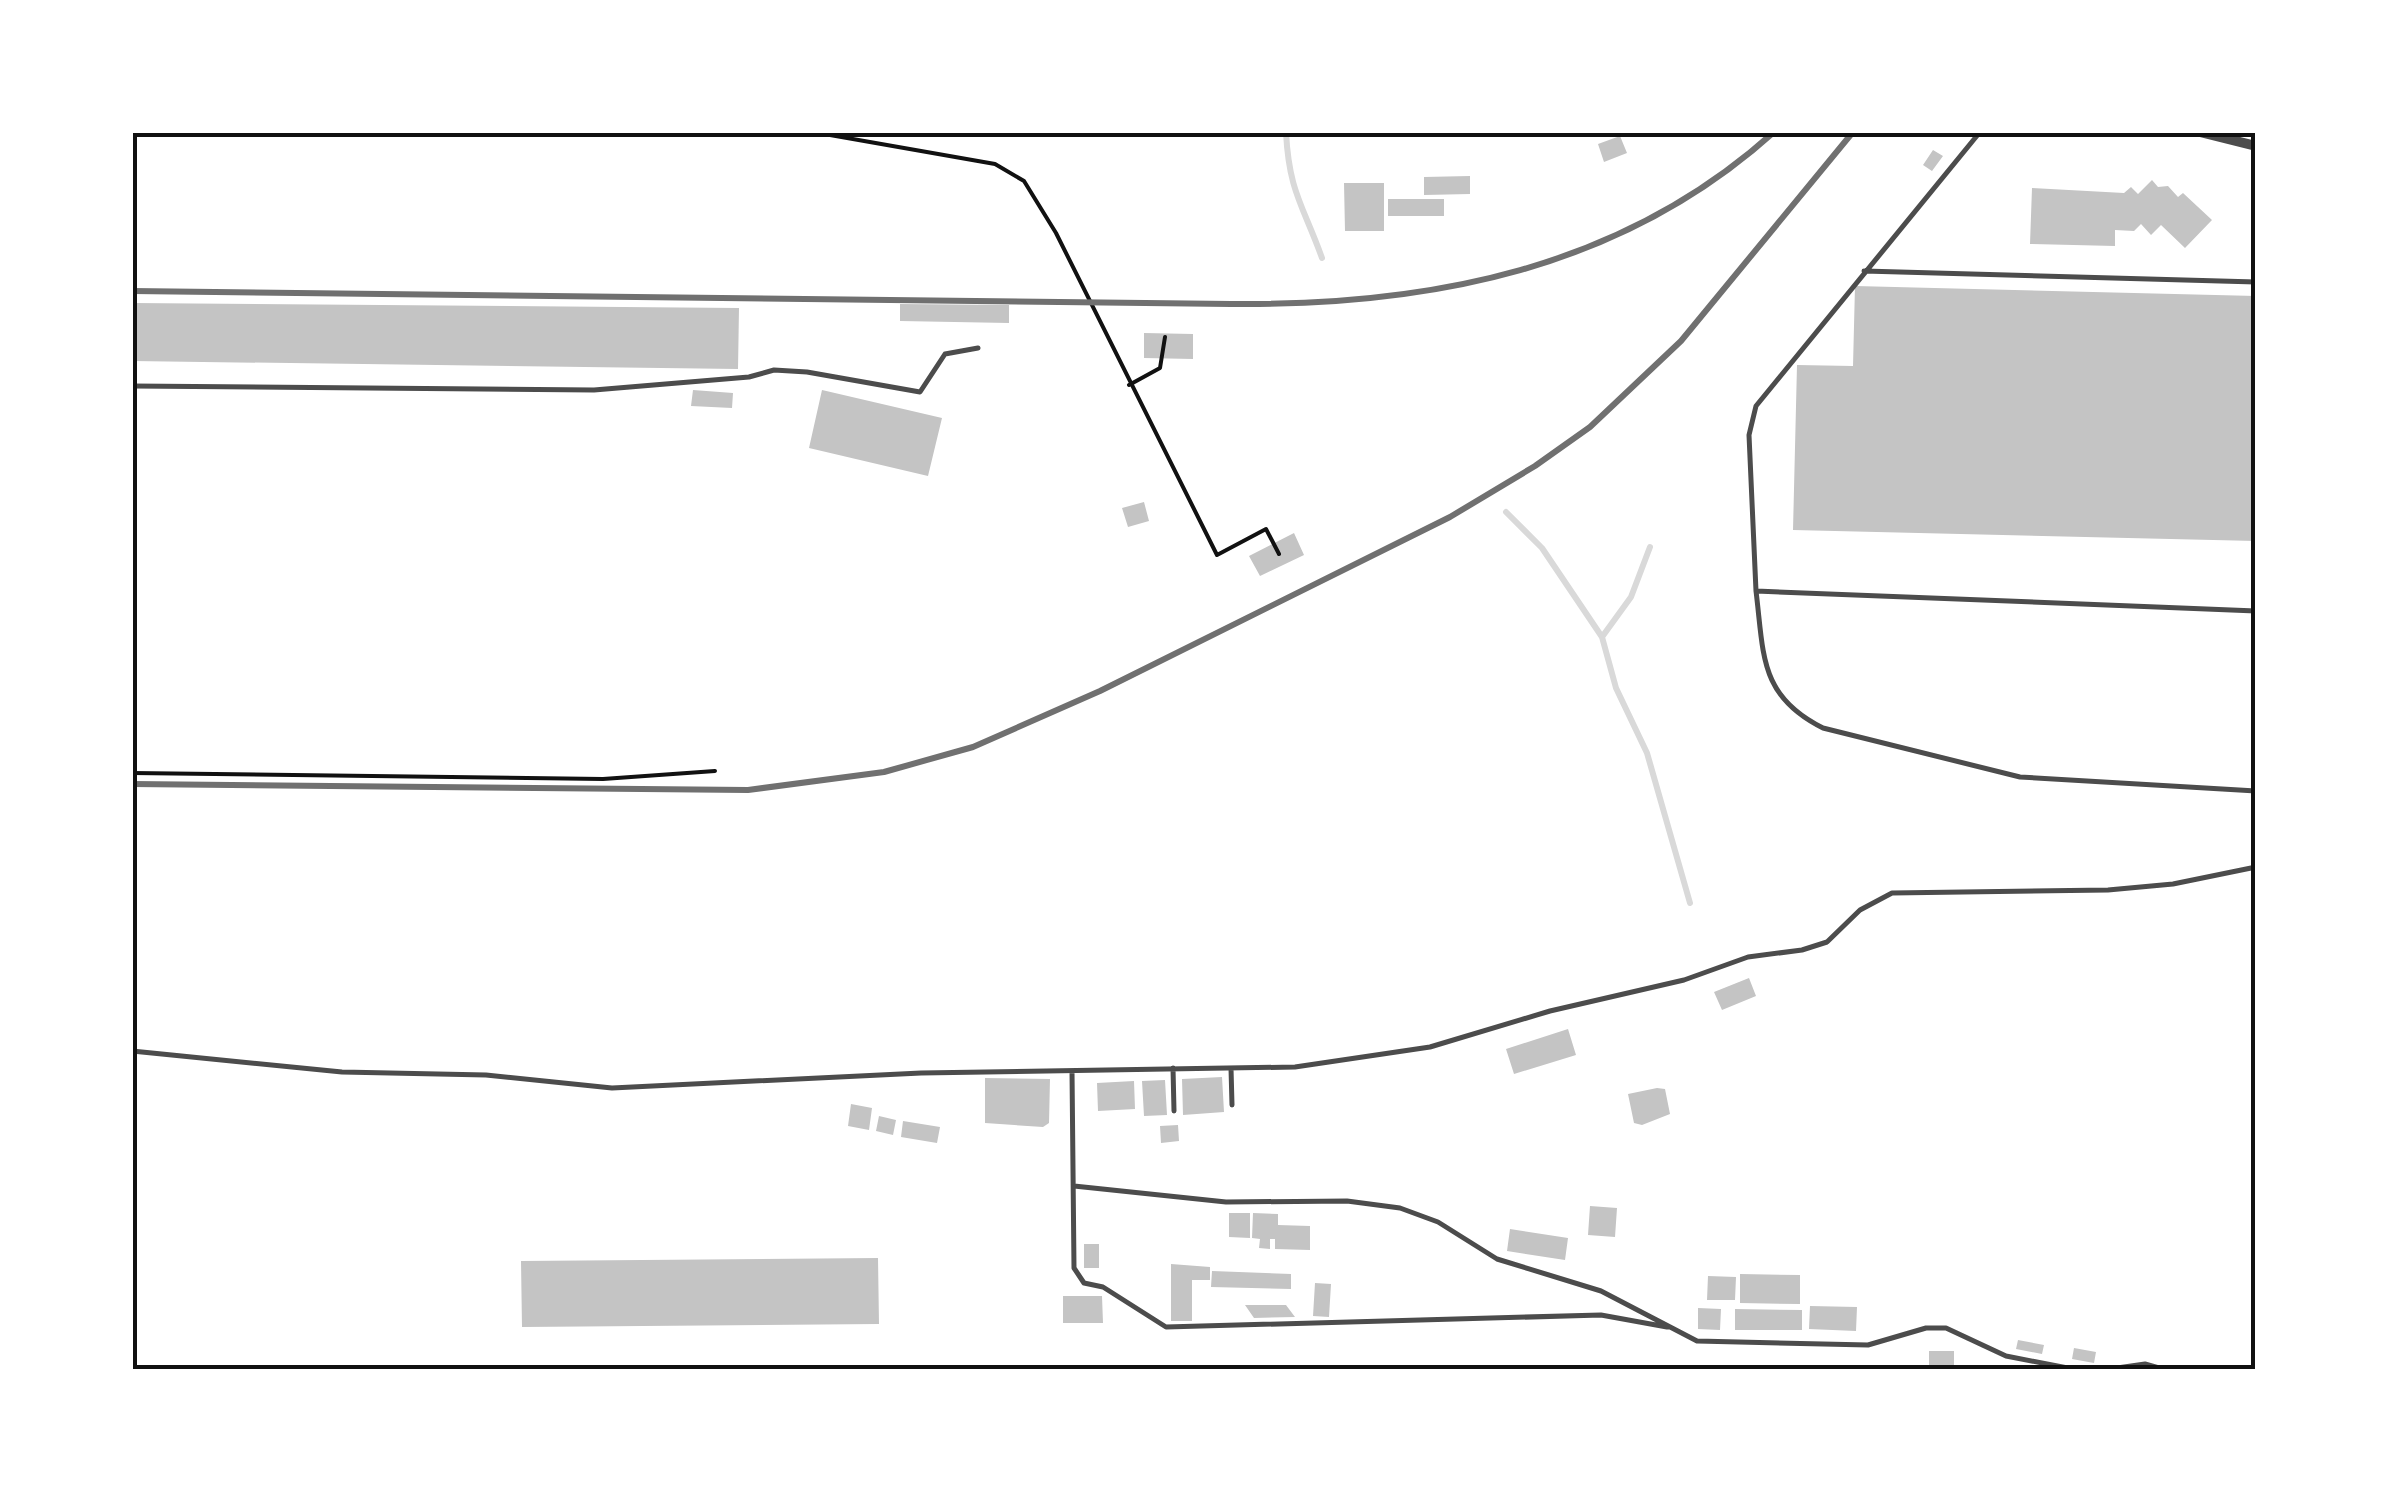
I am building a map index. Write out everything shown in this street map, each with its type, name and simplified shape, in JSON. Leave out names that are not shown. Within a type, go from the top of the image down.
[{"type":"street","points":[[2200,132],[2256,146]]},
{"type":"lane","points":[[1980,132],[1756,406],[1750,435],[1756,591],[1766,672],[1796,714],[1823,728],[2020,777],[2256,791]]},
{"type":"lane","points":[[1863,272],[2256,282]]},
{"type":"lane","points":[[132,386],[594,390],[749,377],[774,370],[920,392],[945,354],[978,348]]},
{"type":"lane","points":[[1756,591],[2256,612]]},
{"type":"lane","points":[[132,1051],[342,1072],[486,1075],[612,1088],[832,1076],[1231,1068],[1385,1057],[1550,1011],[1684,980],[1748,958],[1827,942],[1860,910],[1892,893],[1925,889],[2108,890],[2173,884],[2256,866]]},
{"type":"lane","points":[[1172,1068],[1174,1111]]},
{"type":"lane","points":[[1231,1068],[1232,1105]]},
{"type":"lane","points":[[1072,1071],[1076,1275],[1166,1327],[1602,1315],[1675,1330]]},
{"type":"lane","points":[[1074,1186],[1226,1202],[1347,1201],[1400,1208],[1438,1222],[1497,1260],[1601,1291],[1697,1341],[1868,1346],[1926,1328],[1946,1328],[2006,1356],[2078,1370]]},
{"type":"lane","points":[[2103,1370],[2145,1364],[2166,1370]]},
{"type":"path","points":[[813,132],[995,164],[1024,182],[1056,232],[1129,385],[1218,555],[1266,529],[1279,554]]},
{"type":"path","points":[[1129,385],[1160,368],[1164,337]]},
{"type":"path","points":[[132,772],[603,779],[715,771]]},
{"type":"building","points":[[1620,136],[1627,153],[1604,162],[1598,144]]},
{"type":"building","points":[[1933,150],[1943,156],[1932,171],[1923,165]]},
{"type":"building","points":[[1470,176],[1470,194],[1424,195],[1424,177]]},
{"type":"building","points":[[2152,180],[2158,187],[2168,186],[2178,197],[2183,193],[2212,220],[2185,248],[2161,225],[2151,235],[2141,224],[2134,231],[2115,230],[2115,246],[2030,244],[2032,188],[2124,193],[2131,187],[2138,194]]},
{"type":"building","points":[[1344,183],[1384,183],[1384,231],[1345,231]]},
{"type":"building","points":[[1388,199],[1444,199],[1444,216],[1388,216]]},
{"type":"building","points":[[1855,286],[2256,296],[2256,541],[1793,530],[1797,365],[1853,366]]},
{"type":"building","points":[[132,303],[739,308],[738,369],[132,361]]},
{"type":"building","points":[[900,304],[1009,305],[1009,323],[900,321]]},
{"type":"building","points":[[1144,333],[1193,334],[1193,359],[1144,358]]},
{"type":"building","points":[[693,390],[733,393],[732,408],[691,406]]},
{"type":"building","points":[[822,390],[942,418],[928,476],[809,448]]},
{"type":"building","points":[[1144,502],[1149,521],[1128,527],[1122,508]]},
{"type":"building","points":[[1294,533],[1304,555],[1260,576],[1249,556]]},
{"type":"building","points":[[1749,978],[1756,996],[1722,1010],[1714,992]]},
{"type":"building","points":[[1568,1029],[1576,1055],[1514,1074],[1506,1049]]},
{"type":"building","points":[[1222,1077],[1224,1112],[1183,1115],[1182,1079]]},
{"type":"building","points":[[985,1078],[1050,1079],[1049,1123],[1043,1127],[985,1123]]},
{"type":"building","points":[[1165,1080],[1167,1115],[1144,1116],[1142,1081]]},
{"type":"building","points":[[1134,1081],[1135,1109],[1098,1111],[1097,1083]]},
{"type":"building","points":[[1665,1089],[1670,1114],[1642,1125],[1634,1123],[1628,1094]]},
{"type":"building","points":[[851,1104],[872,1108],[869,1130],[848,1126]]},
{"type":"building","points":[[879,1116],[896,1120],[893,1135],[876,1131]]},
{"type":"building","points":[[903,1121],[940,1127],[937,1143],[901,1137]]},
{"type":"building","points":[[1178,1125],[1179,1141],[1161,1143],[1160,1126]]},
{"type":"building","points":[[1590,1206],[1617,1208],[1615,1237],[1588,1235]]},
{"type":"building","points":[[1229,1213],[1250,1213],[1250,1238],[1229,1237]]},
{"type":"building","points":[[1253,1213],[1278,1214],[1278,1225],[1310,1226],[1310,1250],[1275,1249],[1275,1239],[1270,1239],[1270,1249],[1259,1248],[1260,1239],[1252,1238]]},
{"type":"building","points":[[1510,1229],[1568,1238],[1565,1260],[1507,1251]]},
{"type":"building","points":[[1084,1244],[1099,1244],[1099,1268],[1084,1268]]},
{"type":"building","points":[[878,1258],[879,1324],[522,1327],[521,1261]]},
{"type":"building","points":[[1171,1264],[1210,1267],[1210,1280],[1192,1280],[1192,1321],[1171,1321]]},
{"type":"building","points":[[1212,1271],[1291,1274],[1291,1289],[1211,1287]]},
{"type":"building","points":[[1740,1274],[1800,1275],[1800,1304],[1740,1303]]},
{"type":"building","points":[[1708,1276],[1736,1277],[1735,1300],[1707,1300]]},
{"type":"building","points":[[1315,1283],[1331,1284],[1329,1317],[1313,1316]]},
{"type":"building","points":[[1063,1296],[1102,1296],[1103,1323],[1063,1323]]},
{"type":"building","points":[[1245,1305],[1286,1305],[1295,1317],[1254,1318]]},
{"type":"building","points":[[1810,1306],[1857,1307],[1856,1331],[1809,1329]]},
{"type":"building","points":[[1698,1308],[1721,1309],[1720,1330],[1698,1329]]},
{"type":"building","points":[[1735,1309],[1802,1310],[1802,1330],[1735,1330]]},
{"type":"building","points":[[2018,1340],[2044,1345],[2042,1354],[2016,1349]]},
{"type":"building","points":[[2074,1348],[2096,1352],[2094,1363],[2072,1359]]},
{"type":"building","points":[[1929,1351],[1954,1351],[1954,1365],[1929,1365]]},
{"type":"waterway","points":[[1286,132],[1294,184],[1322,258]]},
{"type":"waterway","points":[[1506,512],[1542,548],[1602,637],[1616,688],[1647,753],[1690,903]]},
{"type":"waterway","points":[[1602,637],[1631,597],[1650,547]]},
{"type":"railway","points":[[132,291],[1231,304],[1378,297],[1450,287],[1520,270],[1588,247],[1653,217],[1715,179],[1774,132]]},
{"type":"railway","points":[[132,784],[748,790],[884,772],[973,747],[1100,691],[1450,517],[1535,466],[1590,427],[1681,341],[1853,132]]}]
